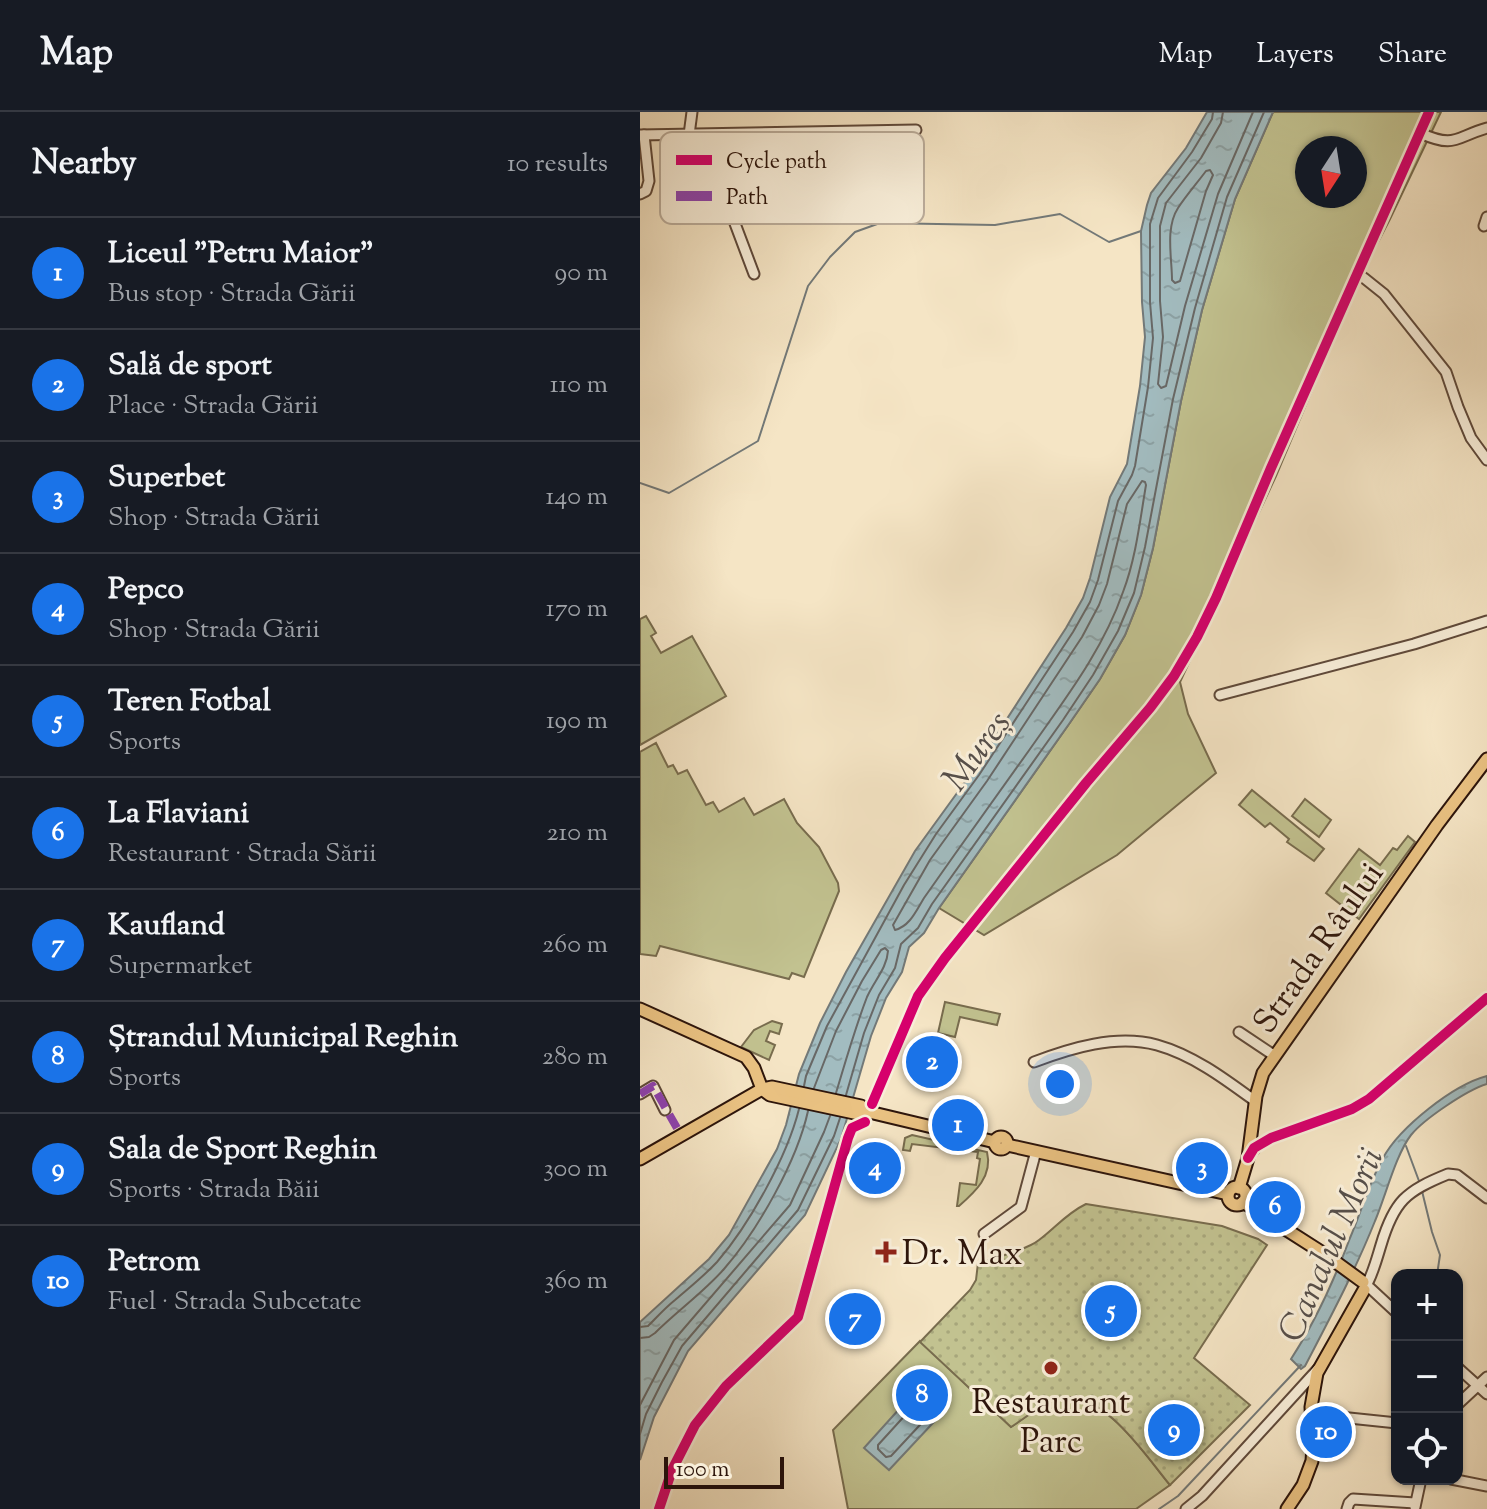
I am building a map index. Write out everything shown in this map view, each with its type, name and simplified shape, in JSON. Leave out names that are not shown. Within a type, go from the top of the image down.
[{"type":"main road","name":"Strada Râului","points":[[1233,1191],[1248,1158],[1255,1101],[1263,1073],[1487,759]]},
{"type":"main road","points":[[640,1009],[746,1057],[768,1090]]},
{"type":"main road","points":[[640,1159],[768,1090],[1036,1151],[1233,1191],[1229,1200],[1234,1204],[1243,1202],[1332,1259],[1364,1284],[1320,1367],[1313,1391],[1313,1447],[1308,1474],[1287,1509]]},
{"type":"street","points":[[689,132],[692,112]]},
{"type":"street","points":[[1420,133],[1436,140],[1452,142],[1487,128]]},
{"type":"street","points":[[839,132],[916,130]]},
{"type":"street","points":[[640,194],[646,191],[649,181],[642,135]]},
{"type":"street","points":[[735,224],[754,274]]},
{"type":"street","points":[[1364,278],[1384,294],[1446,372],[1471,438],[1487,460]]},
{"type":"street","points":[[1220,695],[1414,644],[1487,621]]},
{"type":"street","points":[[1248,1158],[1254,1148],[1271,1138],[1352,1109],[1369,1099],[1487,998]]},
{"type":"street","points":[[1239,1032],[1275,1056]]},
{"type":"street","points":[[1034,1062],[1067,1049],[1099,1044],[1154,1044],[1197,1062],[1255,1101]]},
{"type":"street","points":[[640,1094],[653,1086],[665,1110]]},
{"type":"street","points":[[984,1234],[1021,1207],[1036,1151]]},
{"type":"street","points":[[1391,1308],[1364,1284],[1375,1268],[1395,1208],[1405,1196],[1448,1174],[1457,1175],[1487,1198]]},
{"type":"street","points":[[1186,1509],[1202,1496],[1320,1367]]},
{"type":"street","points":[[1463,1372],[1487,1394]]},
{"type":"street","points":[[1463,1400],[1487,1377]]},
{"type":"street","points":[[1311,1414],[1391,1422]]},
{"type":"street","points":[[1463,1481],[1487,1486]]},
{"type":"street","points":[[1347,1509],[1353,1499],[1416,1506],[1420,1485]]},
{"type":"green space","points":[[1273,112],[1441,112],[1358,281],[1276,476],[1180,682],[1188,714],[1216,773],[1117,855],[984,935],[939,908],[1100,679],[1125,635],[1141,595],[1153,548],[1202,310],[1235,199]]},
{"type":"green space","points":[[646,616],[656,633],[651,636],[661,653],[692,636],[726,696],[640,745],[640,619]]},
{"type":"green space","points":[[656,743],[668,767],[673,765],[678,774],[687,770],[706,805],[713,802],[719,812],[744,798],[754,815],[784,799],[797,823],[819,847],[838,883],[839,891],[804,977],[792,973],[789,979],[660,946],[656,956],[640,954],[640,752]]},
{"type":"green space","points":[[1252,790],[1324,849],[1314,861],[1287,842],[1289,839],[1270,823],[1265,827],[1239,805]]},
{"type":"green space","points":[[1305,799],[1331,820],[1319,837],[1292,816]]},
{"type":"green space","points":[[1408,836],[1415,842],[1359,919],[1326,893],[1359,849],[1380,865],[1393,848],[1397,850]]},
{"type":"green space","points":[[945,1002],[1000,1014],[997,1025],[960,1017],[955,1037],[938,1033]]},
{"type":"green space","points":[[772,1021],[782,1024],[779,1034],[770,1031],[766,1041],[775,1045],[769,1060],[741,1047],[754,1030]]},
{"type":"green space","points":[[912,1135],[987,1152],[985,1176],[959,1206],[960,1183],[976,1185],[980,1159],[977,1158],[978,1152],[912,1144],[910,1151],[903,1150],[905,1138]]},
{"type":"green space","points":[[1086,1204],[1222,1226],[1267,1245],[1194,1358],[1250,1405],[1170,1485],[1122,1427],[1091,1403],[1075,1398],[1059,1398],[1011,1427],[920,1342],[970,1290],[976,1280],[978,1263],[1034,1244]]},
{"type":"green space","points":[[920,1341],[1011,1427],[1058,1398],[1091,1403],[1122,1427],[1170,1485],[1136,1509],[848,1509],[833,1430]]},
{"type":"water","points":[[1207,112],[1273,112],[1235,199],[1202,310],[1153,548],[1141,595],[1125,635],[1069,724],[924,933],[909,947],[902,972],[886,998],[871,1036],[841,1139],[805,1215],[688,1351],[654,1417],[640,1460],[640,1322],[709,1259],[729,1235],[777,1149],[799,1074],[846,972],[915,851],[973,771],[1083,598],[1110,497],[1127,464],[1140,386],[1145,337],[1141,231],[1147,205],[1151,193],[1186,148]]},
{"type":"water","points":[[1487,1076],[1487,1084],[1435,1113],[1411,1135],[1396,1164],[1359,1258],[1301,1369],[1291,1359],[1331,1285],[1383,1158],[1402,1133],[1429,1109],[1459,1088]]},
{"type":"water","points":[[920,1386],[946,1409],[889,1470],[864,1448]]},
{"type":"waterway","points":[[924,224],[995,225],[1060,214],[1109,242],[1141,231]]},
{"type":"waterway","points":[[640,483],[669,493],[758,441],[808,286],[830,257],[855,232],[877,224]]},
{"type":"waterway","points":[[1406,1146],[1419,1181]]},
{"type":"waterway","points":[[1422,1191],[1440,1255],[1438,1269]]},
{"type":"waterway","name":"Canalul Morii","points":[[1159,1509],[1178,1496],[1301,1365]]},
{"type":"marked path","points":[[640,1094],[653,1086],[677,1128]]},
{"type":"cycle path","points":[[872,1104],[918,996],[945,958],[1150,708],[1197,637],[1429,112]]},
{"type":"cycle path","points":[[1248,1158],[1254,1148],[1271,1138],[1352,1109],[1369,1099],[1487,998]]},
{"type":"cycle path","points":[[659,1509],[672,1470],[695,1425],[726,1386],[798,1317],[848,1138],[852,1128],[865,1122]]},
{"type":"place","name":"Sală de sport","points":[[932,1062]]},
{"type":"place","name":"Liceul \"Petru Maior\"","points":[[958,1125]]},
{"type":"place","name":"Pepco","points":[[875,1168]]},
{"type":"place","name":"Superbet","points":[[1202,1168]]},
{"type":"place","name":"La Flaviani","points":[[1275,1207]]},
{"type":"place","name":"Dr. Max","points":[[886,1252]]},
{"type":"place","name":"Teren Fotbal","points":[[1111,1311]]},
{"type":"place","name":"Kaufland","points":[[855,1319]]},
{"type":"place","name":"Restaurant Parc","points":[[1051,1368]]},
{"type":"place","name":"Ștrandul Municipal Reghin","points":[[922,1395]]},
{"type":"place","name":"Sala de Sport Reghin","points":[[1174,1430]]},
{"type":"place","name":"Petrom","points":[[1326,1432]]},
{"type":"water label","name":"Mureș","points":[[975,750]]}]
